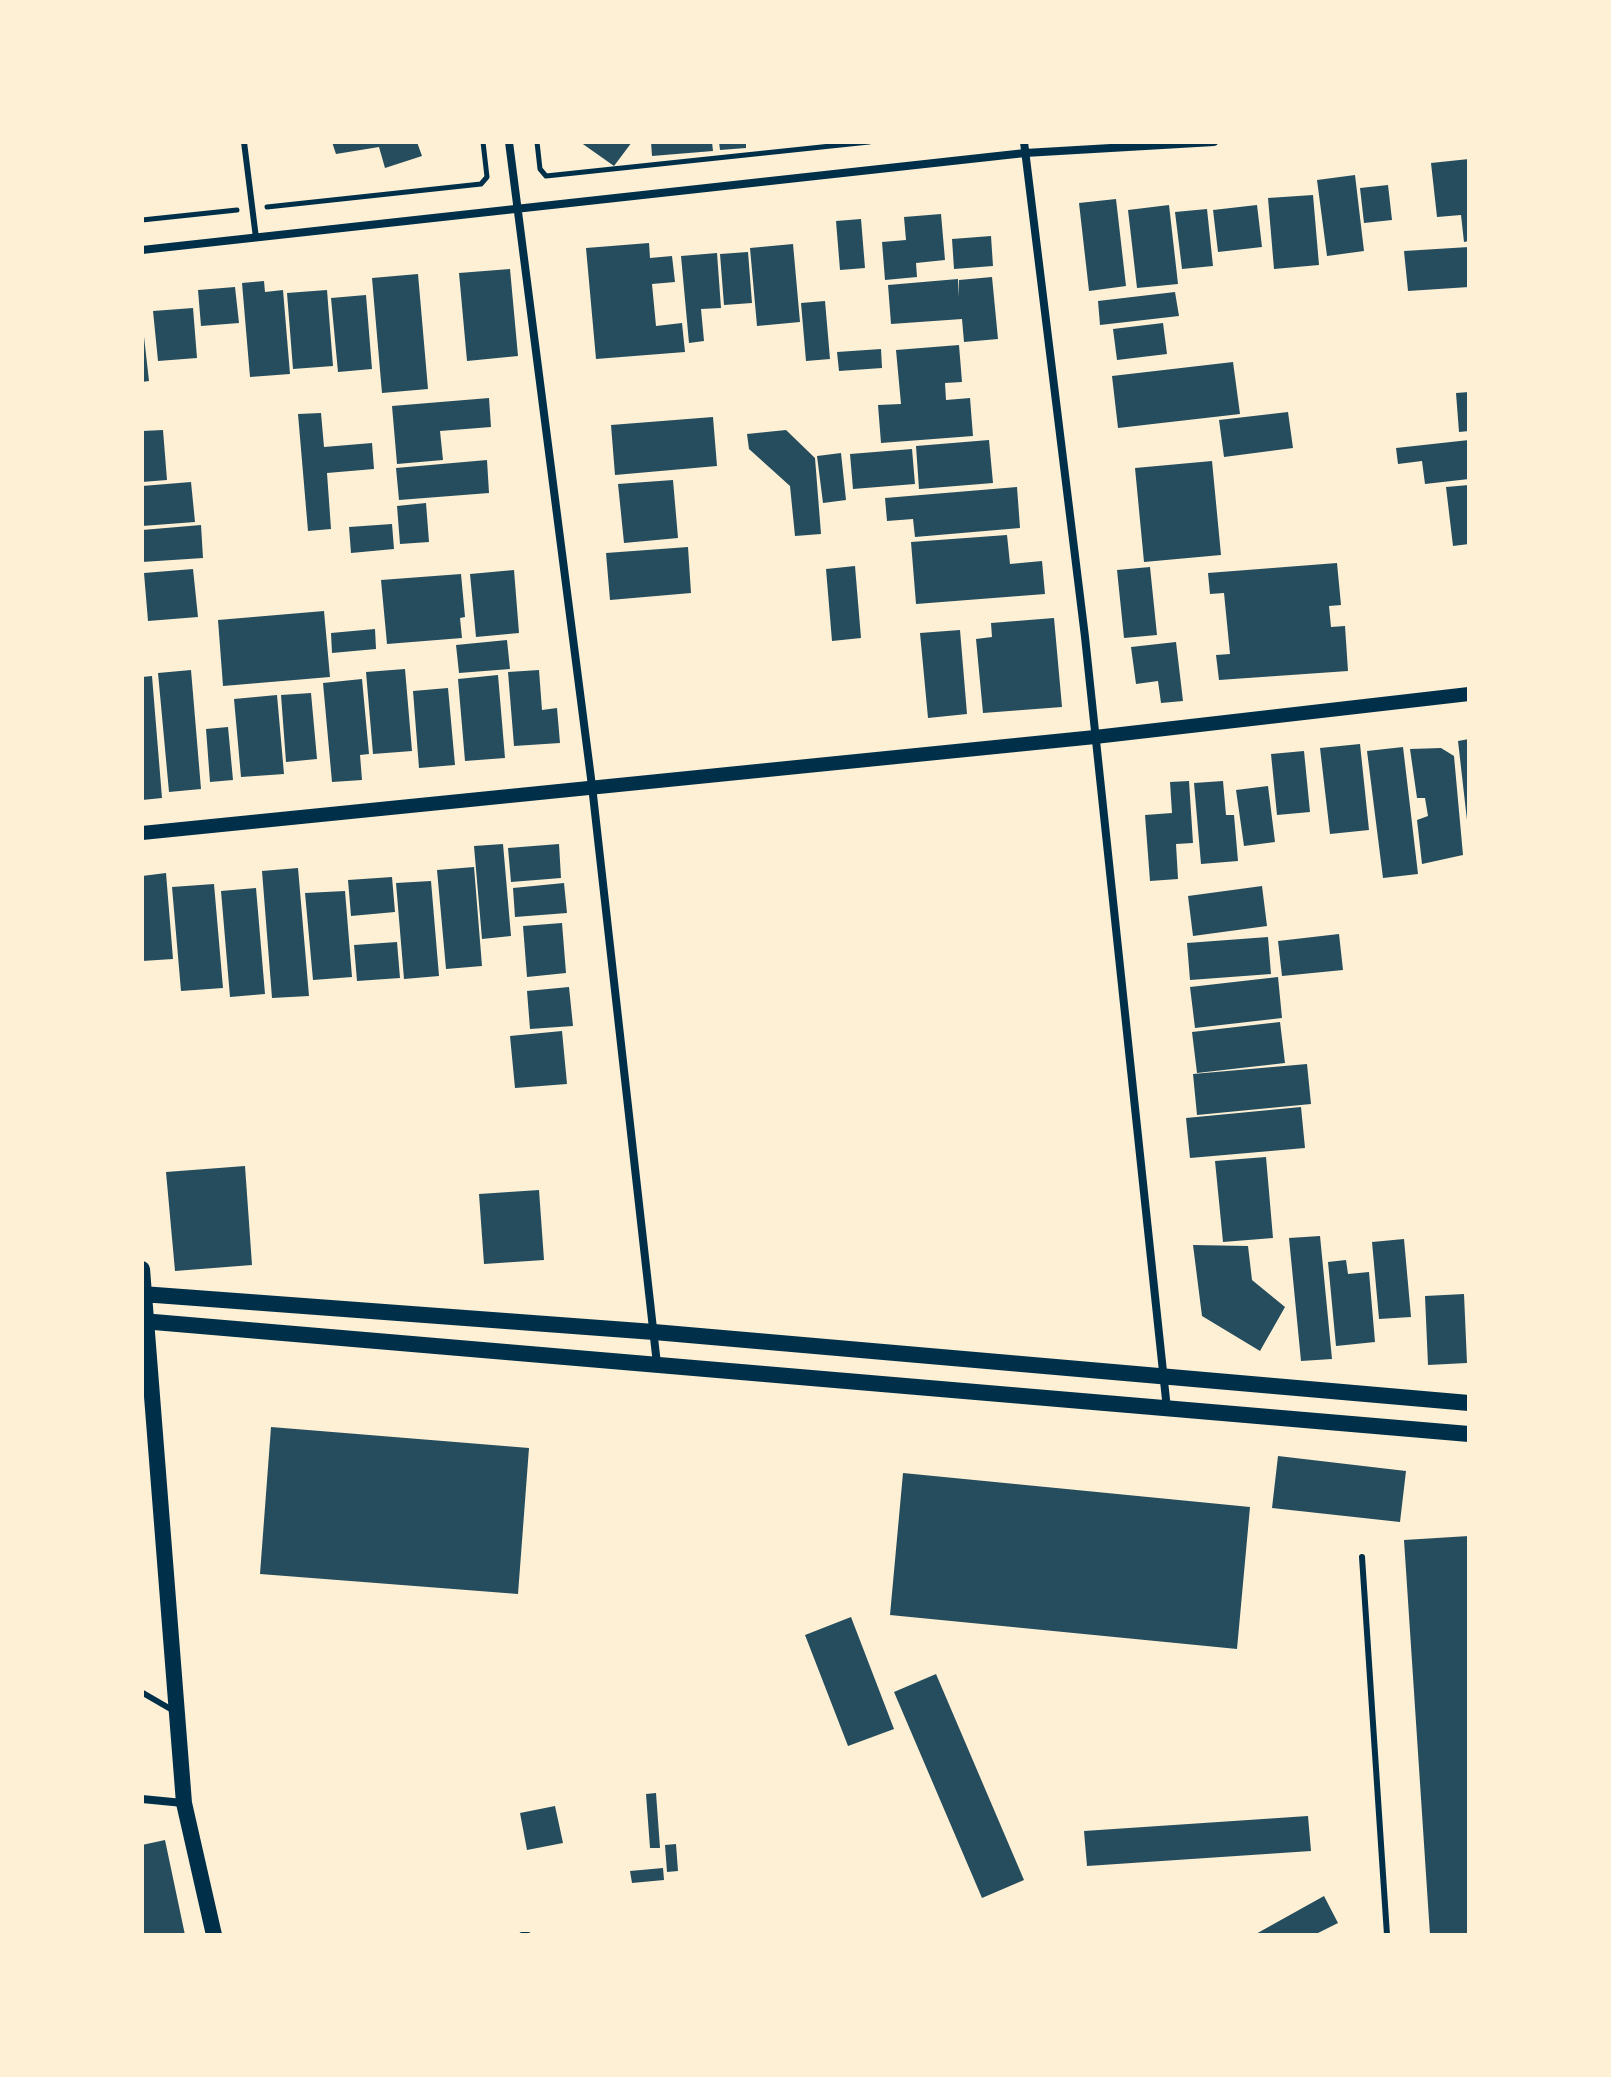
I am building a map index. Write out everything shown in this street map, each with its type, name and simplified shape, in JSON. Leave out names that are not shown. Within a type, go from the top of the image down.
[{"type":"main road","points":[[142,1269],[184,1803],[214,1935]]},
{"type":"main road","points":[[143,1294],[654,1332],[1469,1403]]},
{"type":"main road","points":[[144,1321],[1469,1434]]},
{"type":"street","points":[[509,142],[592,786],[657,1367]]},
{"type":"street","points":[[1024,142],[1095,737],[1167,1409]]},
{"type":"street","points":[[142,250],[1025,153],[1214,142]]},
{"type":"street","points":[[142,833],[1095,737],[1469,694]]},
{"type":"street","points":[[142,1799],[184,1803]]},
{"type":"lane","points":[[244,142],[256,238]]},
{"type":"lane","points":[[1362,1557],[1387,1935]]},
{"type":"lane","points":[[142,1686],[142,1696],[178,1713]]},
{"type":"lane","points":[[522,1935],[528,1935]]},
{"type":"path","points":[[142,220],[481,184],[490,176],[483,142]]},
{"type":"path","points":[[537,142],[540,169],[546,176],[869,142]]},
{"type":"path","points":[[532,171],[540,169]]},
{"type":"building","points":[[332,142],[417,142],[422,156],[385,168],[379,147],[336,154]]},
{"type":"building","points":[[580,142],[632,142],[614,166]]},
{"type":"building","points":[[651,142],[712,142],[713,151],[652,156]]},
{"type":"building","points":[[719,142],[746,142],[746,148],[720,150]]},
{"type":"building","points":[[1469,159],[1469,241],[1464,242],[1461,215],[1437,217],[1431,163]]},
{"type":"building","points":[[1355,175],[1364,251],[1327,256],[1317,180]]},
{"type":"building","points":[[1388,185],[1392,220],[1364,223],[1360,188]]},
{"type":"building","points":[[1313,195],[1319,265],[1274,269],[1268,198]]},
{"type":"building","points":[[1116,199],[1126,286],[1089,291],[1079,203]]},
{"type":"building","points":[[1169,205],[1178,284],[1137,288],[1128,210]]},
{"type":"building","points":[[1257,205],[1262,247],[1218,252],[1213,210]]},
{"type":"building","points":[[1207,209],[1213,266],[1182,269],[1175,212]]},
{"type":"building","points":[[941,214],[945,260],[916,263],[917,277],[885,280],[882,242],[906,240],[904,217]]},
{"type":"building","points":[[861,219],[865,268],[840,270],[836,221]]},
{"type":"building","points":[[991,236],[993,266],[954,269],[952,239]]},
{"type":"building","points":[[649,243],[650,258],[672,256],[675,282],[652,284],[656,326],[682,323],[685,352],[596,359],[586,248]]},
{"type":"building","points":[[793,244],[800,322],[757,326],[750,248]]},
{"type":"building","points":[[1469,247],[1469,287],[1408,291],[1404,251]]},
{"type":"building","points":[[748,252],[752,303],[724,305],[720,254]]},
{"type":"building","points":[[717,253],[721,308],[701,309],[704,341],[689,343],[681,256]]},
{"type":"building","points":[[510,269],[518,356],[467,361],[459,273]]},
{"type":"building","points":[[418,274],[428,389],[382,393],[372,278]]},
{"type":"building","points":[[992,277],[998,339],[964,342],[962,319],[891,324],[888,285],[958,279],[959,297],[959,280]]},
{"type":"building","points":[[264,281],[265,292],[283,290],[290,374],[250,377],[242,283]]},
{"type":"building","points":[[235,287],[239,323],[201,326],[198,290]]},
{"type":"building","points":[[327,290],[333,366],[293,369],[287,293]]},
{"type":"building","points":[[1175,292],[1179,316],[1100,325],[1098,301]]},
{"type":"building","points":[[366,295],[372,369],[338,372],[331,298]]},
{"type":"building","points":[[825,301],[830,359],[806,361],[801,303]]},
{"type":"building","points":[[193,308],[197,358],[158,361],[153,311]]},
{"type":"building","points":[[142,319],[149,381],[142,382]]},
{"type":"building","points":[[1163,323],[1167,354],[1117,360],[1113,329]]},
{"type":"building","points":[[959,345],[962,382],[945,383],[946,400],[970,398],[973,436],[881,443],[878,405],[901,404],[896,350]]},
{"type":"building","points":[[881,349],[882,368],[839,371],[837,352]]},
{"type":"building","points":[[1233,362],[1240,414],[1118,428],[1112,376]]},
{"type":"building","points":[[1469,392],[1469,431],[1459,432],[1456,393]]},
{"type":"building","points":[[489,398],[491,427],[440,431],[443,460],[397,464],[392,406]]},
{"type":"building","points":[[1288,412],[1293,448],[1224,457],[1219,420]]},
{"type":"building","points":[[321,413],[324,447],[372,443],[374,469],[327,473],[331,529],[308,531],[298,414]]},
{"type":"building","points":[[713,417],[717,466],[615,475],[611,425]]},
{"type":"building","points":[[163,430],[167,480],[142,482],[142,431]]},
{"type":"building","points":[[786,430],[815,458],[821,534],[795,536],[790,486],[749,449],[747,434]]},
{"type":"building","points":[[989,440],[993,483],[919,489],[916,446]]},
{"type":"building","points":[[1469,440],[1469,479],[1425,484],[1422,461],[1398,464],[1396,448]]},
{"type":"building","points":[[912,449],[915,484],[853,489],[850,454]]},
{"type":"building","points":[[841,453],[846,500],[823,503],[817,456]]},
{"type":"building","points":[[487,460],[489,493],[399,500],[396,468]]},
{"type":"building","points":[[1212,461],[1221,555],[1144,562],[1135,468]]},
{"type":"building","points":[[673,480],[678,538],[624,543],[618,484]]},
{"type":"building","points":[[191,482],[195,522],[142,526],[142,486]]},
{"type":"building","points":[[1469,485],[1469,544],[1453,546],[1446,487]]},
{"type":"building","points":[[1017,487],[1020,528],[915,537],[913,519],[887,521],[885,498]]},
{"type":"building","points":[[426,503],[429,542],[400,544],[397,506]]},
{"type":"building","points":[[392,524],[394,549],[351,553],[349,527]]},
{"type":"building","points":[[201,525],[203,558],[142,562],[142,530]]},
{"type":"building","points":[[1007,535],[1010,564],[1042,561],[1045,594],[916,604],[911,542]]},
{"type":"building","points":[[688,547],[691,593],[610,600],[606,553]]},
{"type":"building","points":[[1337,563],[1341,605],[1329,606],[1331,627],[1345,626],[1348,671],[1219,680],[1216,655],[1230,654],[1224,593],[1210,594],[1208,573]]},
{"type":"building","points":[[855,566],[861,638],[832,641],[826,569]]},
{"type":"building","points":[[1150,567],[1157,635],[1124,638],[1117,570]]},
{"type":"building","points":[[193,569],[198,617],[148,621],[144,573]]},
{"type":"building","points":[[514,570],[519,633],[476,637],[470,574]]},
{"type":"building","points":[[461,574],[465,617],[460,618],[462,638],[387,644],[381,580]]},
{"type":"building","points":[[324,611],[330,677],[223,686],[218,620]]},
{"type":"building","points":[[1054,618],[1062,707],[983,713],[976,639],[992,637],[991,623]]},
{"type":"building","points":[[375,629],[376,649],[332,653],[331,633]]},
{"type":"building","points":[[960,630],[967,714],[928,718],[920,633]]},
{"type":"building","points":[[507,640],[510,669],[459,673],[456,645]]},
{"type":"building","points":[[1176,642],[1183,701],[1161,703],[1158,681],[1136,684],[1131,647]]},
{"type":"building","points":[[405,669],[412,751],[373,754],[366,672]]},
{"type":"building","points":[[191,670],[201,789],[169,792],[158,673]]},
{"type":"building","points":[[539,670],[542,710],[557,708],[560,743],[514,746],[508,672]]},
{"type":"building","points":[[498,675],[505,758],[465,761],[458,679]]},
{"type":"building","points":[[152,676],[162,798],[142,800],[142,677]]},
{"type":"building","points":[[362,679],[369,754],[360,755],[362,780],[332,782],[323,683]]},
{"type":"building","points":[[448,688],[455,765],[419,768],[413,691]]},
{"type":"building","points":[[311,693],[317,759],[286,762],[281,695]]},
{"type":"building","points":[[277,695],[284,774],[241,777],[234,699]]},
{"type":"building","points":[[228,727],[233,780],[210,782],[206,729]]},
{"type":"building","points":[[1469,739],[1469,820],[1467,820],[1458,741]]},
{"type":"building","points":[[1360,744],[1369,830],[1330,834],[1320,748]]},
{"type":"building","points":[[1403,747],[1418,874],[1383,878],[1367,751]]},
{"type":"building","points":[[1441,748],[1454,756],[1463,855],[1422,864],[1417,820],[1428,816],[1425,798],[1417,798],[1410,749]]},
{"type":"building","points":[[1304,751],[1310,812],[1277,815],[1271,754]]},
{"type":"building","points":[[1189,781],[1193,843],[1176,844],[1178,879],[1150,881],[1145,815],[1172,813],[1170,782]]},
{"type":"building","points":[[1223,781],[1226,815],[1234,815],[1238,861],[1201,864],[1194,783]]},
{"type":"building","points":[[1268,786],[1275,842],[1244,846],[1236,790]]},
{"type":"building","points":[[503,844],[511,936],[482,939],[474,846]]},
{"type":"building","points":[[559,844],[561,878],[511,882],[508,848]]},
{"type":"building","points":[[474,867],[482,966],[446,969],[437,870]]},
{"type":"building","points":[[298,868],[309,996],[272,998],[262,871]]},
{"type":"building","points":[[166,873],[173,959],[142,961],[142,876]]},
{"type":"building","points":[[392,877],[395,912],[351,916],[348,880]]},
{"type":"building","points":[[431,881],[439,976],[404,979],[396,883]]},
{"type":"building","points":[[564,883],[567,913],[515,917],[513,888]]},
{"type":"building","points":[[214,884],[223,988],[181,991],[172,887]]},
{"type":"building","points":[[1262,886],[1267,926],[1193,936],[1188,896]]},
{"type":"building","points":[[256,888],[265,994],[230,997],[221,891]]},
{"type":"building","points":[[345,891],[352,977],[313,980],[305,893]]},
{"type":"building","points":[[562,923],[566,973],[527,977],[523,926]]},
{"type":"building","points":[[1339,934],[1343,970],[1282,976],[1278,941]]},
{"type":"building","points":[[1268,937],[1271,974],[1190,980],[1187,943]]},
{"type":"building","points":[[397,942],[400,978],[357,981],[354,945]]},
{"type":"building","points":[[1278,977],[1282,1018],[1195,1028],[1190,987]]},
{"type":"building","points":[[569,987],[573,1026],[530,1029],[527,991]]},
{"type":"building","points":[[1280,1022],[1285,1063],[1197,1073],[1192,1032]]},
{"type":"building","points":[[562,1031],[567,1084],[515,1088],[510,1036]]},
{"type":"building","points":[[1307,1064],[1311,1104],[1197,1115],[1193,1074]]},
{"type":"building","points":[[1301,1107],[1305,1148],[1190,1158],[1186,1118]]},
{"type":"building","points":[[1266,1157],[1273,1238],[1223,1242],[1215,1161]]},
{"type":"building","points":[[245,1166],[252,1265],[175,1271],[166,1172]]},
{"type":"building","points":[[539,1190],[544,1260],[484,1264],[479,1194]]},
{"type":"building","points":[[1320,1236],[1332,1359],[1301,1361],[1289,1238]]},
{"type":"building","points":[[1404,1239],[1411,1317],[1379,1319],[1372,1242]]},
{"type":"building","points":[[1193,1245],[1248,1246],[1252,1280],[1285,1307],[1260,1351],[1202,1316]]},
{"type":"building","points":[[1346,1260],[1348,1274],[1369,1272],[1375,1342],[1336,1346],[1328,1262]]},
{"type":"building","points":[[1464,1294],[1467,1363],[1428,1365],[1425,1296]]},
{"type":"building","points":[[271,1427],[529,1448],[518,1594],[260,1574]]},
{"type":"building","points":[[1278,1456],[1406,1471],[1400,1522],[1272,1508]]},
{"type":"building","points":[[903,1473],[1250,1507],[1237,1649],[890,1615]]},
{"type":"building","points":[[1469,1536],[1469,1935],[1430,1935],[1404,1540]]},
{"type":"building","points":[[851,1617],[894,1729],[848,1746],[805,1635]]},
{"type":"building","points":[[936,1674],[1024,1880],[982,1898],[894,1692]]},
{"type":"building","points":[[656,1793],[660,1848],[650,1848],[646,1794]]},
{"type":"building","points":[[555,1806],[563,1843],[527,1850],[520,1813]]},
{"type":"building","points":[[1308,1816],[1311,1851],[1087,1866],[1084,1831]]},
{"type":"building","points":[[165,1840],[185,1935],[142,1935],[142,1845]]},
{"type":"building","points":[[676,1844],[678,1871],[667,1872],[665,1845]]},
{"type":"building","points":[[663,1868],[664,1880],[632,1883],[630,1871]]},
{"type":"building","points":[[1324,1896],[1338,1923],[1314,1935],[1254,1935]]}]
